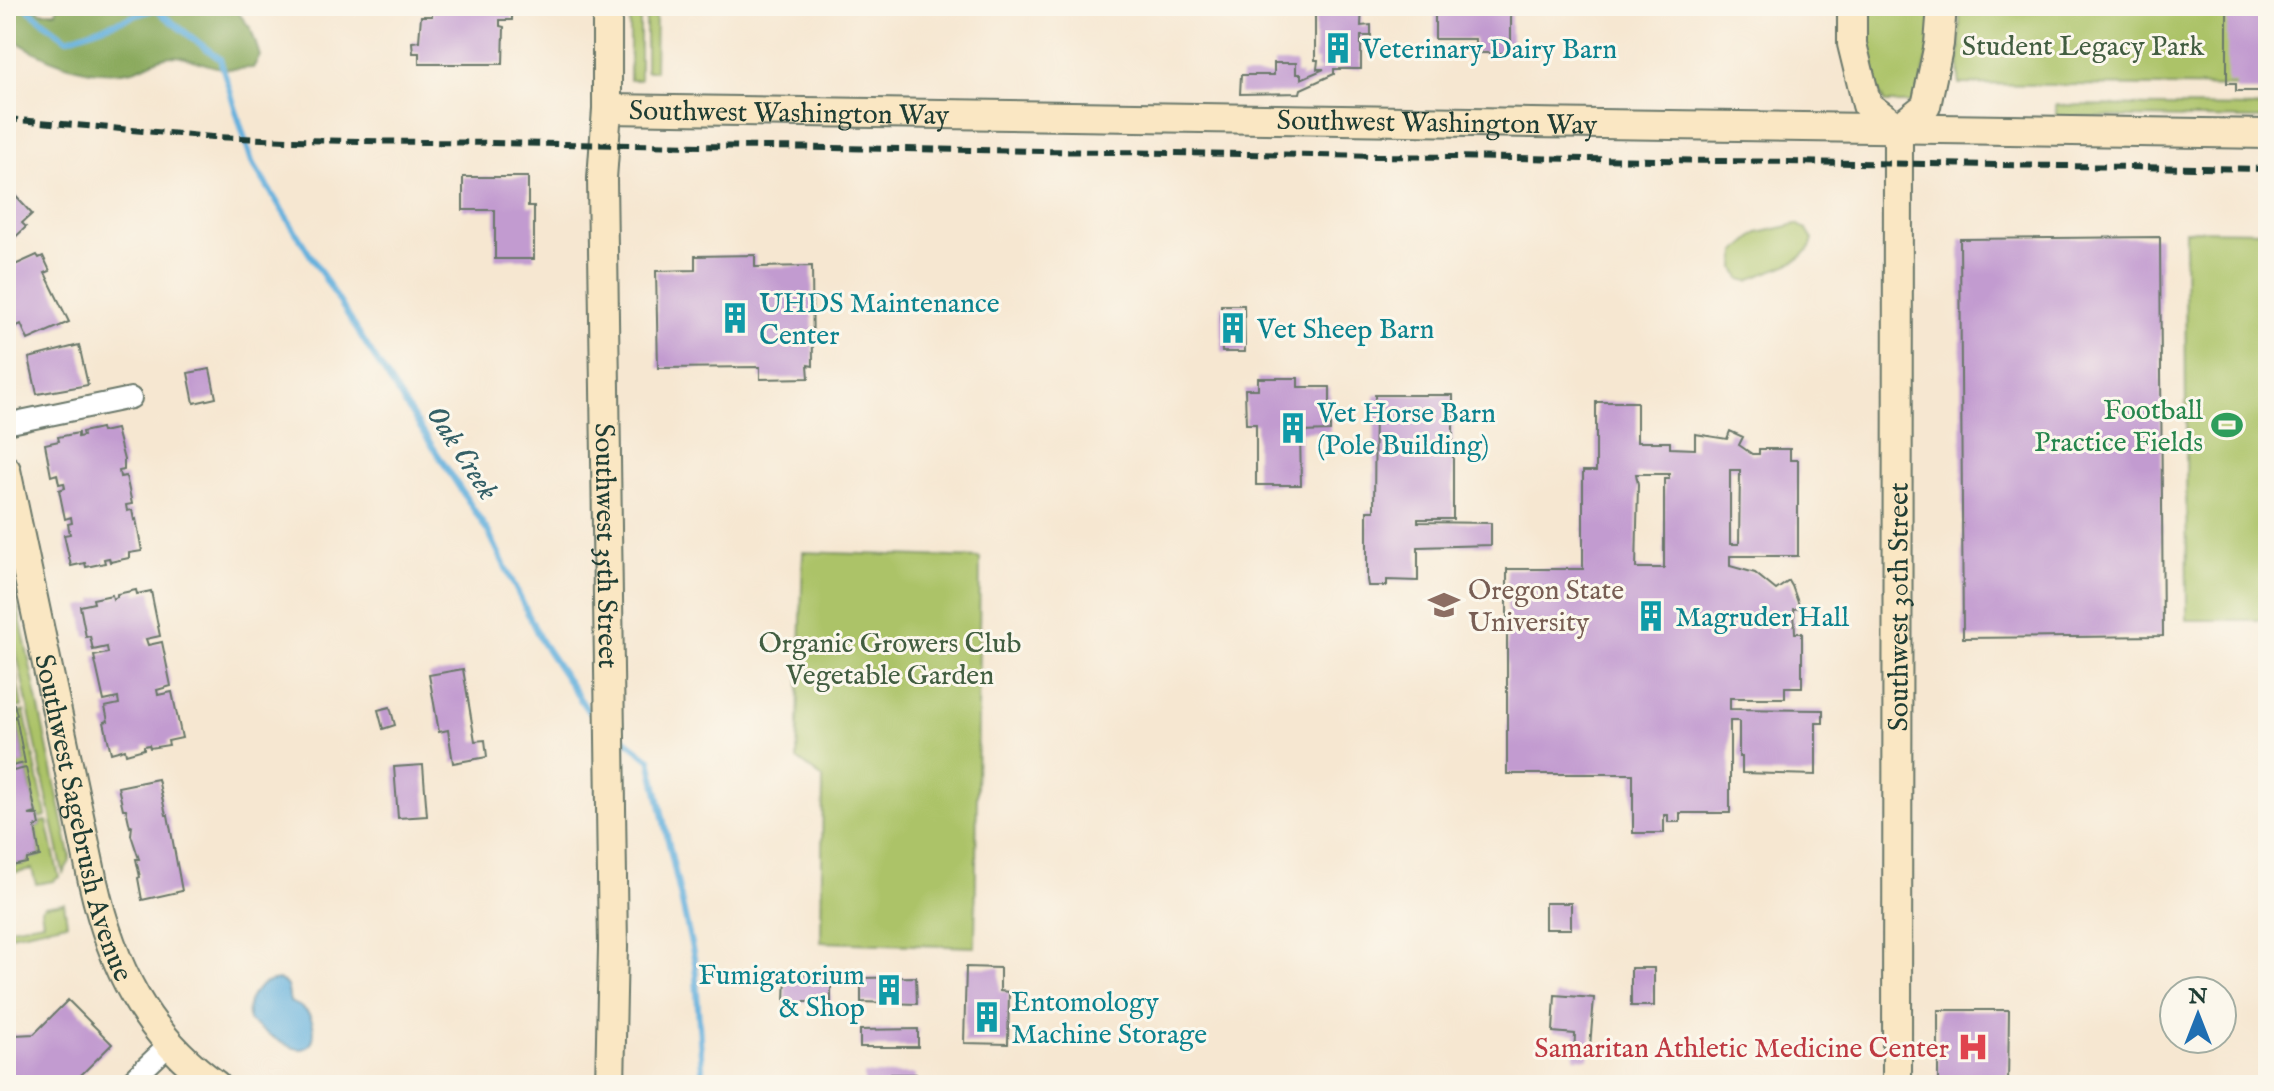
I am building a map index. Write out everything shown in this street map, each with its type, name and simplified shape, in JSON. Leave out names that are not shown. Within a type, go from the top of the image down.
[{"type":"street","name":"Southwest 35th Street","points":[[607,6],[607,109],[602,179],[613,947],[610,1085]]},
{"type":"street","points":[[1852,6],[1852,44],[1867,105],[1898,128],[1926,106],[1939,44],[1942,6]]},
{"type":"street","name":"Southwest Washington Way","points":[[607,109],[2268,134]]},
{"type":"street","name":"Southwest 30th Street","points":[[1897,1085],[1898,128]]},
{"type":"street","points":[[6,424],[131,398]]},
{"type":"street","name":"Southwest Sagebrush Avenue","points":[[6,470],[105,930],[129,988],[169,1045],[216,1085]]},
{"type":"street","points":[[127,1085],[169,1045]]},
{"type":"green space","points":[[6,6],[34,6],[41,12],[56,12],[58,6],[233,6],[251,29],[260,56],[253,68],[222,68],[174,56],[133,70],[83,70],[34,52],[6,34]]},
{"type":"green space","points":[[630,6],[640,6],[640,80],[630,80]]},
{"type":"green space","points":[[646,6],[656,6],[655,71],[646,71]]},
{"type":"green space","points":[[1864,6],[1939,6],[1917,103],[1885,103],[1874,80],[1868,56]]},
{"type":"green space","name":"Student Legacy Park","points":[[1960,6],[2268,6],[2268,87],[1959,84]]},
{"type":"green space","points":[[2056,105],[2268,107],[2268,119],[2056,116]]},
{"type":"green space","points":[[1797,224],[1806,229],[1813,240],[1803,256],[1749,281],[1740,279],[1735,268],[1736,252],[1758,233]]},
{"type":"green space","name":"Football Practice Fields","points":[[2185,230],[2268,231],[2268,620],[2187,620]]},
{"type":"green space","points":[[6,551],[70,855],[63,873],[6,603]]},
{"type":"green space","name":"Organic Growers Club Vegetable Garden","points":[[803,552],[980,558],[975,947],[821,942],[823,778],[797,759]]},
{"type":"green space","points":[[13,660],[22,707],[15,708],[14,704],[9,705],[6,696],[6,661]]},
{"type":"green space","points":[[24,711],[46,816],[38,818],[37,815],[29,815],[36,813],[26,768],[13,771],[12,766],[25,762],[16,718],[8,717]]},
{"type":"green space","points":[[47,821],[59,877],[36,884],[32,869],[6,874],[6,867],[27,863],[27,859],[40,856],[35,827],[40,825],[39,822]]},
{"type":"green space","points":[[64,903],[67,923],[6,936],[6,929],[43,922],[41,909],[44,906]]},
{"type":"water","points":[[279,980],[287,986],[290,1002],[303,1008],[310,1016],[314,1034],[307,1047],[289,1046],[249,1021],[248,1006],[254,993],[265,984]]},
{"type":"building","points":[[432,6],[512,6],[512,20],[500,20],[500,26],[504,27],[503,64],[419,64],[419,53],[413,53],[412,42],[419,41],[421,16],[432,16]]},
{"type":"building","name":"Veterinary Dairy Barn","points":[[1315,6],[1362,6],[1361,26],[1371,25],[1371,36],[1361,36],[1361,69],[1334,69],[1334,74],[1301,89],[1300,93],[1240,94],[1241,75],[1274,75],[1274,63],[1296,63],[1296,74],[1301,74],[1301,79],[1324,69],[1317,69],[1318,60],[1315,60]]},
{"type":"building","points":[[1435,6],[1539,6],[1539,13],[1511,14],[1511,53],[1475,53],[1475,39],[1435,39]]},
{"type":"building","points":[[2227,6],[2268,6],[2268,91],[2236,91],[2236,83],[2227,83]]},
{"type":"building","points":[[463,177],[528,177],[528,206],[534,206],[534,259],[495,259],[495,210],[463,210]]},
{"type":"building","points":[[10,190],[32,214],[22,223],[26,227],[6,246],[6,191]]},
{"type":"building","points":[[2160,237],[2163,636],[1963,638],[1960,239]]},
{"type":"building","points":[[37,255],[39,258],[43,256],[50,271],[45,273],[69,322],[28,340],[21,324],[15,327],[6,306],[6,269]]},
{"type":"building","name":"UHDS Maintenance Center","points":[[755,255],[755,267],[812,266],[813,366],[808,365],[809,378],[760,379],[760,367],[658,368],[656,271],[695,270],[695,256]]},
{"type":"building","name":"Vet Sheep Barn","points":[[1221,305],[1244,305],[1245,352],[1222,352]]},
{"type":"building","points":[[79,345],[88,385],[37,394],[29,358]]},
{"type":"building","points":[[210,369],[216,398],[194,403],[188,373]]},
{"type":"building","name":"Vet Horse Barn (Pole Building)","points":[[1258,378],[1298,378],[1298,387],[1330,387],[1330,431],[1300,432],[1301,485],[1256,485],[1256,424],[1246,424],[1245,389],[1258,389]]},
{"type":"building","points":[[1375,395],[1453,395],[1453,519],[1418,519],[1418,522],[1491,523],[1491,545],[1418,547],[1418,581],[1387,580],[1387,586],[1368,586],[1367,580],[1367,511],[1374,511]]},
{"type":"building","name":"Magruder Hall","points":[[1596,402],[1637,402],[1637,442],[1670,442],[1670,448],[1695,449],[1695,434],[1727,439],[1730,431],[1743,437],[1739,445],[1752,454],[1759,454],[1759,449],[1790,449],[1790,460],[1798,460],[1798,556],[1730,556],[1730,566],[1755,573],[1776,590],[1789,581],[1792,586],[1800,608],[1794,609],[1795,633],[1802,633],[1802,687],[1785,687],[1785,698],[1730,698],[1730,709],[1823,710],[1823,723],[1816,723],[1816,775],[1742,773],[1739,721],[1730,721],[1730,813],[1680,813],[1680,822],[1668,822],[1668,815],[1664,815],[1664,833],[1633,833],[1633,774],[1507,774],[1507,569],[1583,569],[1583,471],[1596,471]],"holes":[[[1730,470],[1740,470],[1739,544],[1730,544]],[[1636,474],[1669,474],[1669,479],[1664,479],[1664,568],[1636,568]]]},
{"type":"building","points":[[101,428],[102,432],[116,429],[124,460],[120,477],[126,476],[132,504],[126,505],[127,511],[132,510],[136,519],[142,551],[129,553],[129,558],[110,562],[109,558],[104,559],[105,563],[86,567],[85,563],[71,566],[64,535],[70,534],[68,524],[72,523],[71,517],[65,519],[59,490],[65,488],[64,483],[59,484],[57,474],[51,476],[45,444],[59,441],[58,437],[78,433],[78,437],[83,436],[82,432]]},
{"type":"building","points":[[136,590],[137,594],[151,591],[160,636],[146,639],[148,645],[162,642],[171,686],[157,690],[158,695],[172,692],[182,738],[168,741],[169,745],[144,746],[144,749],[126,754],[125,749],[111,753],[104,722],[108,721],[105,707],[119,704],[118,698],[104,701],[94,656],[108,653],[107,647],[93,650],[90,636],[86,637],[80,606],[94,603],[93,599],[112,595],[113,599],[117,594]]},
{"type":"building","points":[[463,669],[475,741],[485,740],[487,757],[453,763],[448,730],[439,732],[429,675]]},
{"type":"building","points":[[6,696],[9,705],[14,704],[17,715],[9,719],[16,717],[25,763],[12,766],[13,771],[26,768],[36,813],[29,815],[38,815],[40,825],[35,827],[40,856],[27,859],[27,863],[6,867]]},
{"type":"building","points":[[390,707],[395,725],[383,729],[378,710]]},
{"type":"building","points":[[423,765],[427,816],[398,818],[394,767]]},
{"type":"building","points":[[158,779],[182,891],[142,900],[136,859],[139,859],[131,835],[132,826],[126,809],[123,809],[118,787]]},
{"type":"building","points":[[1545,903],[1571,903],[1571,929],[1545,929]]},
{"type":"building","name":"Entomology Machine Storage","points":[[966,967],[1000,968],[1000,991],[1009,992],[1008,1044],[964,1043]]},
{"type":"building","points":[[1631,968],[1654,968],[1654,1006],[1631,1006]]},
{"type":"building","points":[[786,974],[831,975],[831,1002],[785,1002]]},
{"type":"building","name":"Fumigatorium & Shop","points":[[916,977],[917,1004],[861,1002],[861,978]]},
{"type":"building","points":[[1555,995],[1594,998],[1589,1059],[1574,1058],[1575,1034],[1553,1032]]},
{"type":"building","points":[[68,1000],[112,1044],[71,1085],[6,1085],[6,1026],[15,1035],[34,1034]]},
{"type":"building","name":"Samaritan Athletic Medicine Center","points":[[1938,1010],[2009,1010],[2008,1085],[1938,1085]]},
{"type":"building","points":[[918,1029],[918,1047],[860,1047],[860,1030]]},
{"type":"building","points":[[864,1074],[916,1074],[916,1085],[864,1085]]},
{"type":"waterway","name":"Oak Creek","points":[[23,6],[67,39],[155,9],[220,59],[252,162],[489,533],[541,641],[588,711],[600,720]]},
{"type":"waterway","name":"Oak Creek","points":[[618,734],[650,759],[695,962],[703,1085]]},
{"type":"railway","points":[[6,119],[213,137],[289,140],[2268,169]]},
{"type":"place","name":"Veterinary Dairy Barn","points":[[1338,48]]},
{"type":"place","name":"UHDS Maintenance Center","points":[[735,318]]},
{"type":"place","name":"Vet Sheep Barn","points":[[1233,328]]},
{"type":"place","name":"Football Practice Fields","points":[[2227,425]]},
{"type":"place","name":"Vet Horse Barn (Pole Building)","points":[[1293,428]]},
{"type":"place","name":"Oregon State University","points":[[1444,605]]},
{"type":"place","name":"Magruder Hall","points":[[1651,616]]},
{"type":"place","name":"Fumigatorium & Shop","points":[[889,990]]},
{"type":"place","name":"Entomology Machine Storage","points":[[987,1017]]},
{"type":"place","name":"Samaritan Athletic Medicine Center","points":[[1973,1047]]}]
